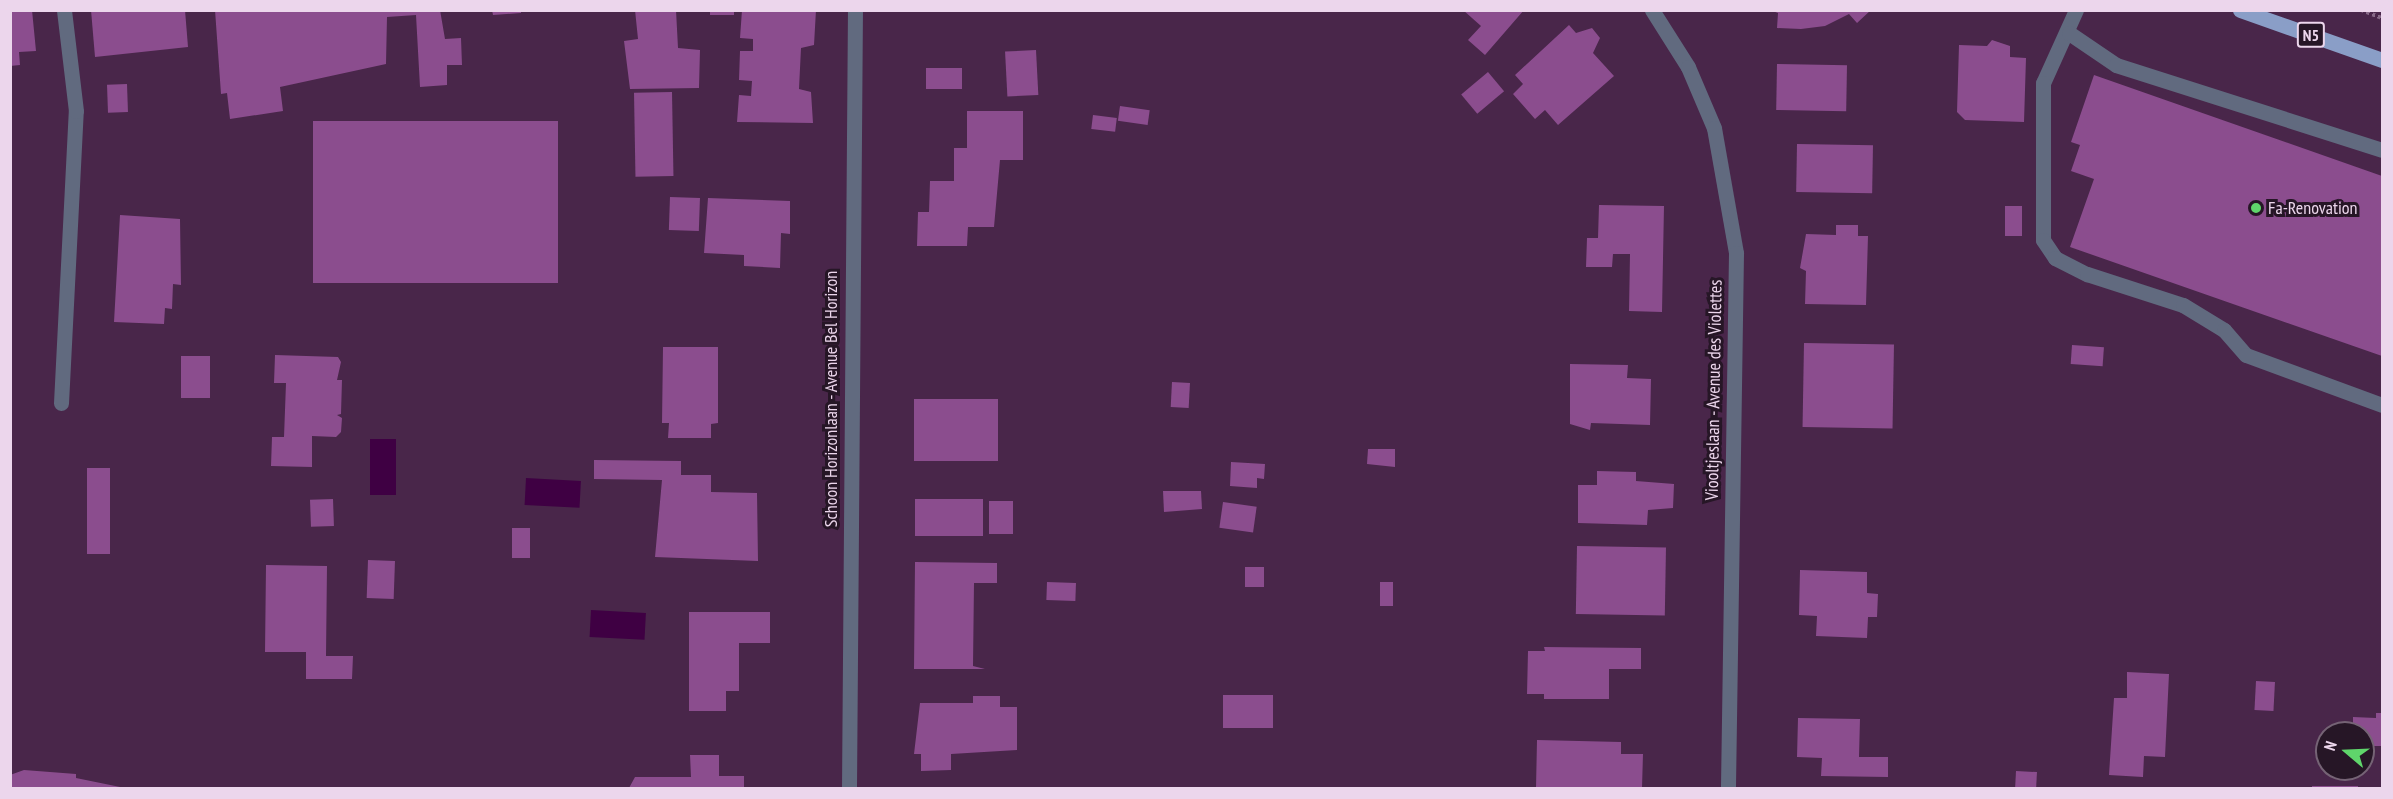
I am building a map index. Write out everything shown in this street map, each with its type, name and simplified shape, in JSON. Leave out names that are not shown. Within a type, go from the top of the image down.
[{"type":"main road","name":"N5","points":[[2240,10],[2382,60]]},
{"type":"street","points":[[62,403],[76,111],[64,10]]},
{"type":"street","name":"Schoon Horizonlaan - Avenue Bel Horizon","points":[[849,789],[855,10]]},
{"type":"street","name":"Viooltjeslaan - Avenue des Violettes","points":[[1652,10],[1688,67],[1714,128],[1736,253],[1728,789]]},
{"type":"street","points":[[2076,10],[2069,33],[2043,83],[2043,240],[2055,258],[2087,274],[2183,305],[2224,330],[2246,355],[2382,405]]},
{"type":"street","points":[[2069,33],[2116,65],[2382,150]]},
{"type":"path","points":[[2361,10],[2382,18]]},
{"type":"shaded area","points":[[370,439],[396,439],[396,495],[370,495]]},
{"type":"shaded area","points":[[526,478],[581,481],[580,508],[525,505]]},
{"type":"shaded area","points":[[591,610],[646,613],[645,640],[590,637]]},
{"type":"building","points":[[10,10],[32,10],[36,51],[19,52],[20,65],[10,66]]},
{"type":"building","points":[[91,10],[185,10],[188,47],[95,57]]},
{"type":"building","points":[[215,10],[440,10],[445,39],[461,38],[462,65],[447,65],[447,85],[420,87],[416,15],[387,17],[386,64],[280,87],[283,111],[230,119],[227,93],[221,94]]},
{"type":"building","points":[[492,10],[521,10],[521,13],[493,15]]},
{"type":"building","points":[[635,10],[676,10],[678,48],[700,50],[699,88],[630,89],[624,41],[638,39]]},
{"type":"building","points":[[710,10],[734,10],[734,15],[710,15]]},
{"type":"building","points":[[742,10],[816,10],[814,45],[801,48],[799,89],[811,92],[813,123],[737,122],[739,95],[751,96],[752,81],[739,80],[740,51],[753,51],[753,39],[740,38]]},
{"type":"building","points":[[1463,10],[1524,10],[1485,55],[1468,40],[1481,26]]},
{"type":"building","points":[[1770,10],[1871,10],[1857,23],[1849,14],[1825,26],[1801,29],[1777,28],[1778,13]]},
{"type":"building","points":[[1569,25],[1576,33],[1592,28],[1600,38],[1593,53],[1614,76],[1558,125],[1545,110],[1535,119],[1513,94],[1523,84],[1515,75]]},
{"type":"building","points":[[1992,40],[2010,46],[2010,57],[2026,58],[2024,122],[1965,120],[1957,112],[1959,45],[1987,46]]},
{"type":"building","points":[[1036,50],[1038,95],[1007,97],[1005,52]]},
{"type":"building","points":[[1777,64],[1847,65],[1846,111],[1776,110]]},
{"type":"building","points":[[926,68],[962,68],[962,89],[926,89]]},
{"type":"building","points":[[1488,72],[1504,91],[1477,114],[1461,94]]},
{"type":"building","points":[[2094,75],[2382,176],[2382,356],[2070,247],[2094,179],[2071,171],[2080,145],[2071,142]]},
{"type":"building","points":[[127,84],[128,112],[108,113],[107,85]]},
{"type":"building","points":[[672,92],[673,176],[635,177],[634,93]]},
{"type":"building","points":[[1120,106],[1150,110],[1148,125],[1118,121]]},
{"type":"building","points":[[967,111],[1023,111],[1023,160],[1000,160],[994,227],[968,227],[967,246],[917,246],[918,212],[929,212],[930,181],[954,181],[954,148],[967,148]]},
{"type":"building","points":[[1093,115],[1117,118],[1115,132],[1091,129]]},
{"type":"building","points":[[313,121],[558,121],[558,283],[313,283]]},
{"type":"building","points":[[1797,144],[1873,145],[1872,193],[1796,192]]},
{"type":"building","points":[[670,197],[700,198],[699,231],[669,230]]},
{"type":"building","points":[[708,198],[790,201],[790,234],[781,233],[780,268],[744,266],[744,255],[704,253]]},
{"type":"building","points":[[1599,205],[1664,206],[1662,312],[1629,311],[1630,254],[1613,254],[1612,267],[1586,267],[1587,238],[1598,238]]},
{"type":"building","points":[[2005,206],[2022,206],[2022,236],[2005,236]]},
{"type":"building","points":[[120,215],[180,219],[181,285],[173,284],[172,309],[165,308],[164,324],[114,322]]},
{"type":"building","points":[[1836,225],[1858,225],[1858,236],[1868,236],[1866,305],[1805,304],[1806,271],[1800,268],[1806,234],[1836,235]]},
{"type":"building","points":[[1804,343],[1894,345],[1893,429],[1803,427]]},
{"type":"building","points":[[2072,345],[2104,347],[2103,366],[2071,364]]},
{"type":"building","points":[[663,347],[718,347],[718,423],[711,424],[711,438],[668,438],[669,423],[662,423]]},
{"type":"building","points":[[275,355],[338,357],[341,362],[337,380],[342,380],[341,414],[337,415],[342,418],[341,432],[336,437],[312,436],[312,467],[271,466],[272,437],[284,437],[286,383],[274,383]]},
{"type":"building","points":[[181,356],[210,356],[210,398],[181,398]]},
{"type":"building","points":[[1570,364],[1628,365],[1627,378],[1651,379],[1650,425],[1591,423],[1590,430],[1570,424]]},
{"type":"building","points":[[1172,382],[1190,383],[1189,408],[1171,407]]},
{"type":"building","points":[[914,399],[998,399],[998,461],[914,461]]},
{"type":"building","points":[[1368,449],[1395,449],[1395,467],[1367,464]]},
{"type":"building","points":[[594,460],[681,461],[681,475],[711,475],[711,492],[757,493],[758,561],[655,557],[662,480],[594,479]]},
{"type":"building","points":[[1231,462],[1265,464],[1264,479],[1257,478],[1257,488],[1230,486]]},
{"type":"building","points":[[87,468],[110,468],[110,554],[87,554]]},
{"type":"building","points":[[1597,471],[1636,472],[1636,481],[1674,484],[1673,508],[1648,510],[1647,525],[1578,523],[1578,485],[1597,485]]},
{"type":"building","points":[[1163,491],[1201,491],[1202,509],[1164,512]]},
{"type":"building","points":[[333,499],[334,526],[311,527],[310,500]]},
{"type":"building","points":[[915,499],[983,499],[983,536],[915,536]]},
{"type":"building","points":[[989,501],[1013,501],[1013,534],[989,534]]},
{"type":"building","points":[[1223,502],[1257,507],[1253,532],[1219,528]]},
{"type":"building","points":[[512,528],[530,528],[530,558],[512,558]]},
{"type":"building","points":[[1577,546],[1666,548],[1665,616],[1576,614]]},
{"type":"building","points":[[368,560],[395,561],[394,599],[367,598]]},
{"type":"building","points":[[915,562],[997,563],[997,583],[974,583],[973,666],[985,669],[914,669]]},
{"type":"building","points":[[266,565],[327,566],[326,656],[353,656],[352,679],[306,679],[306,652],[265,652]]},
{"type":"building","points":[[1245,567],[1264,567],[1264,587],[1245,587]]},
{"type":"building","points":[[1800,570],[1867,572],[1867,593],[1878,594],[1877,617],[1868,617],[1867,638],[1816,636],[1817,616],[1799,615]]},
{"type":"building","points":[[1047,582],[1076,583],[1075,601],[1046,600]]},
{"type":"building","points":[[1380,582],[1393,582],[1393,606],[1380,606]]},
{"type":"building","points":[[689,612],[770,612],[770,643],[739,643],[739,691],[726,691],[726,711],[689,711]]},
{"type":"building","points":[[1544,647],[1641,648],[1641,669],[1609,669],[1609,699],[1544,699],[1544,694],[1527,694],[1528,651],[1545,651]]},
{"type":"building","points":[[2127,672],[2169,674],[2165,757],[2144,756],[2143,777],[2109,775],[2114,698],[2127,698]]},
{"type":"building","points":[[2256,681],[2275,682],[2273,711],[2254,710]]},
{"type":"building","points":[[1223,695],[1273,695],[1273,728],[1223,728]]},
{"type":"building","points":[[973,696],[1000,696],[1000,707],[1017,707],[1017,750],[951,754],[951,770],[921,771],[921,754],[914,754],[920,703],[973,703]]},
{"type":"building","points":[[2376,713],[2382,713],[2382,746],[2375,746],[2375,721],[2353,721],[2353,717],[2376,718]]},
{"type":"building","points":[[1798,718],[1860,719],[1859,757],[1888,757],[1888,777],[1821,776],[1822,758],[1797,757]]},
{"type":"building","points":[[1537,740],[1621,742],[1621,754],[1643,754],[1642,788],[1536,788]]},
{"type":"building","points":[[690,755],[719,755],[719,776],[744,776],[744,788],[629,788],[635,777],[691,777]]},
{"type":"building","points":[[24,770],[76,774],[76,778],[125,788],[10,788],[10,775]]},
{"type":"building","points":[[2016,771],[2037,772],[2036,788],[2015,788]]},
{"type":"building","points":[[2312,786],[2358,786],[2358,788],[2312,788]]},
{"type":"place","name":"Fa-Renovation","points":[[2256,208]]}]
